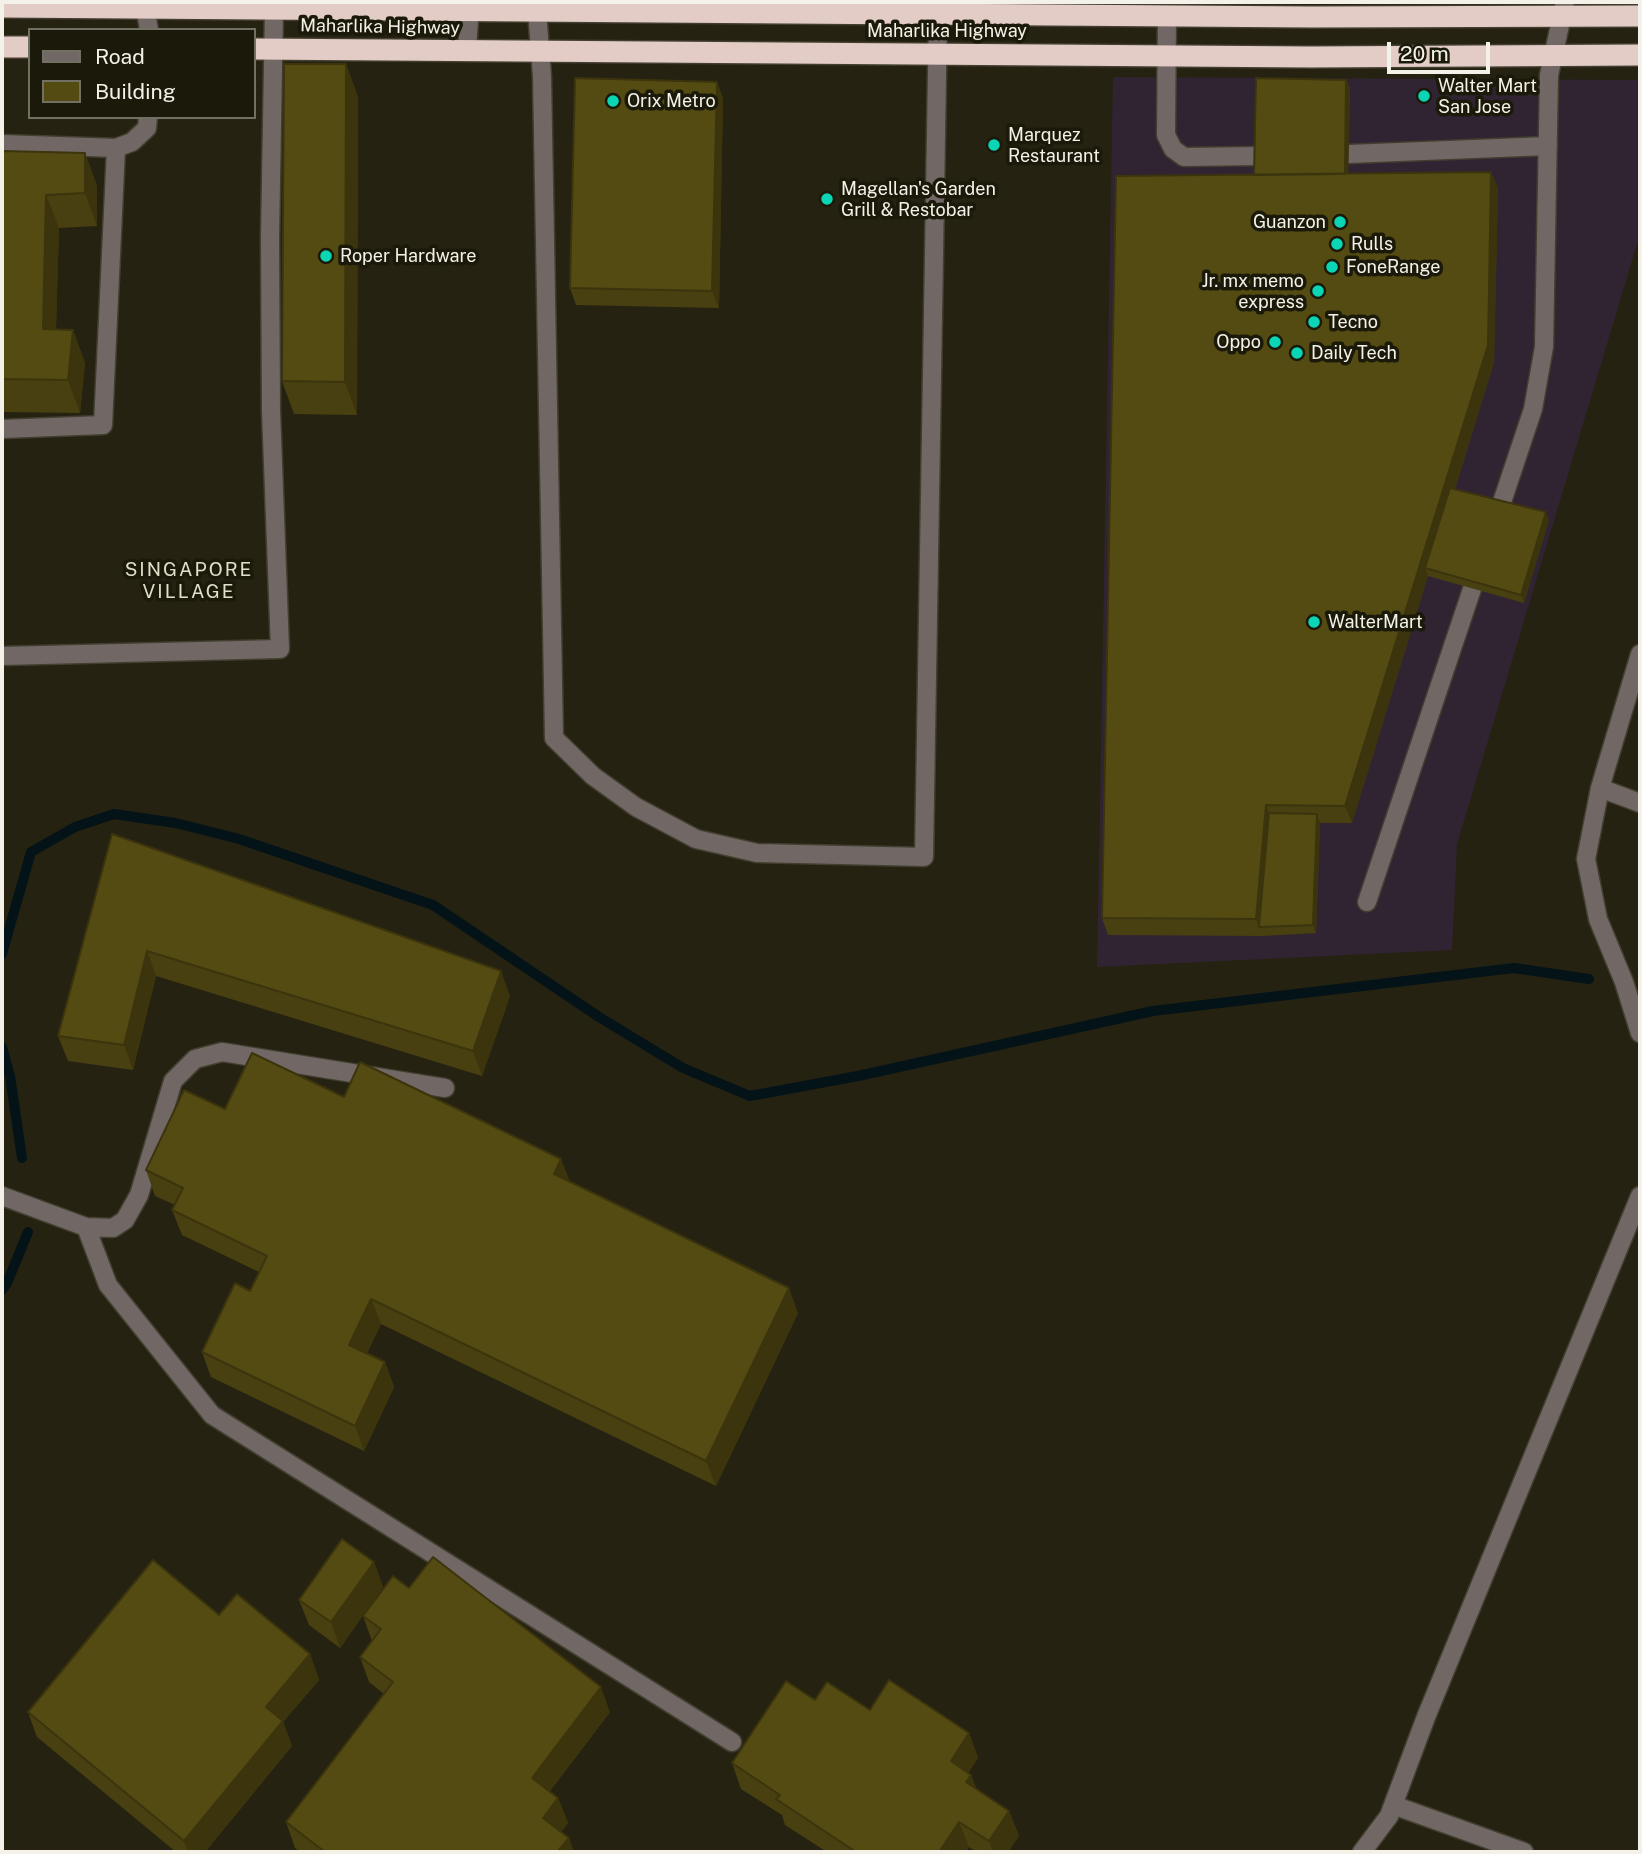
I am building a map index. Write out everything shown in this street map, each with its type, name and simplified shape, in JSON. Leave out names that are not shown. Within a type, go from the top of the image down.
[{"type":"highway","name":"Maharlika Highway","points":[[2,7],[274,9],[470,6],[537,11],[1167,15],[1564,9],[1640,16]]},
{"type":"highway","points":[[2,47],[28,47]]},
{"type":"highway","name":"Maharlika Highway","points":[[264,49],[1165,56],[1640,55]]},
{"type":"street","points":[[467,51],[470,6]]},
{"type":"street","points":[[145,7],[149,28]]},
{"type":"street","points":[[2,656],[280,649],[271,411],[270,238],[264,49],[274,9]]},
{"type":"street","points":[[1500,508],[1533,409],[1544,347],[1549,75],[1564,9]]},
{"type":"street","points":[[537,11],[541,52],[554,738],[593,776],[636,807],[696,839],[757,853],[924,857],[938,13]]},
{"type":"street","points":[[1167,15],[1166,135],[1173,149],[1184,157],[1258,156]]},
{"type":"street","points":[[2,144],[116,148],[132,142],[147,128],[148,119]]},
{"type":"street","points":[[1349,153],[1548,146]]},
{"type":"street","points":[[2,429],[103,425],[116,148]]},
{"type":"street","points":[[1367,902],[1472,589]]},
{"type":"street","points":[[1640,654],[1600,788],[1586,859],[1598,919],[1624,982],[1640,1033]]},
{"type":"street","points":[[1600,788],[1640,803]]},
{"type":"street","points":[[2,1196],[86,1227],[113,1228],[125,1220],[139,1195],[173,1081],[195,1059],[222,1052],[445,1088]]},
{"type":"street","points":[[1362,1852],[1389,1816],[1426,1717],[1640,1196]]},
{"type":"street","points":[[86,1227],[108,1285],[212,1415],[732,1742]]},
{"type":"street","points":[[1393,1805],[1524,1852]]},
{"type":"shaded area","name":"WalterMart","points":[[1113,77],[1640,80],[1640,234],[1457,844],[1452,950],[1097,967]]},
{"type":"building","name":"Roper Hardware","points":[[284,64],[346,64],[345,382],[282,381]]},
{"type":"building","points":[[575,78],[717,82],[712,291],[570,288]]},
{"type":"building","points":[[1256,78],[1346,80],[1345,174],[1254,175]]},
{"type":"building","points":[[2,151],[85,153],[85,193],[46,195],[43,329],[73,330],[68,380],[2,379]]},
{"type":"building","points":[[1491,172],[1488,345],[1345,806],[1266,805],[1256,919],[1102,918],[1116,176]]},
{"type":"building","points":[[1450,488],[1546,512],[1521,595],[1425,568]]},
{"type":"building","points":[[1269,813],[1317,814],[1313,925],[1259,927]]},
{"type":"building","points":[[112,834],[501,971],[473,1051],[147,951],[124,1045],[58,1036]]},
{"type":"building","points":[[252,1053],[344,1097],[360,1062],[561,1159],[554,1174],[789,1288],[706,1461],[371,1299],[349,1345],[385,1362],[355,1426],[202,1352],[235,1283],[250,1291],[267,1256],[172,1210],[183,1188],[146,1170],[184,1090],[225,1109]]},
{"type":"building","points":[[342,1539],[374,1562],[331,1622],[299,1600]]},
{"type":"building","points":[[433,1557],[601,1687],[532,1778],[558,1798],[543,1818],[569,1838],[557,1852],[325,1852],[286,1822],[393,1682],[360,1657],[381,1629],[363,1616],[393,1576],[409,1588]]},
{"type":"building","points":[[153,1560],[219,1615],[237,1594],[310,1654],[266,1707],[283,1721],[184,1841],[28,1712]]},
{"type":"building","points":[[889,1680],[969,1733],[951,1761],[971,1775],[966,1782],[1009,1811],[989,1841],[959,1822],[939,1852],[856,1852],[776,1799],[780,1795],[732,1763],[786,1681],[815,1700],[827,1682],[870,1710]]},
{"type":"waterway","points":[[2,954],[31,852],[75,827],[114,814],[176,823],[239,839],[433,905],[599,1017],[683,1068],[750,1096],[858,1076],[1153,1011],[1514,968],[1589,979]]},
{"type":"waterway","points":[[2,1047],[10,1076],[22,1158]]},
{"type":"waterway","points":[[2,1290],[28,1232]]},
{"type":"place","name":"Walter Mart San Jose","points":[[1424,96]]},
{"type":"place","name":"Orix Metro","points":[[613,101]]},
{"type":"place","name":"Marquez Restaurant","points":[[994,145]]},
{"type":"place","name":"Magellan's Garden Grill & Restobar","points":[[827,199]]},
{"type":"place","name":"Guanzon","points":[[1340,222]]},
{"type":"place","name":"Rulls","points":[[1337,244]]},
{"type":"place","name":"Roper Hardware","points":[[326,256]]},
{"type":"place","name":"FoneRange","points":[[1332,267]]},
{"type":"place","name":"Jr. mx memo express","points":[[1318,291]]},
{"type":"place","name":"Tecno","points":[[1314,322]]},
{"type":"place","name":"Oppo","points":[[1275,342]]},
{"type":"place","name":"Daily Tech","points":[[1297,353]]},
{"type":"place","name":"WalterMart","points":[[1314,622]]},
{"type":"district","name":"SINGAPORE VILLAGE","points":[[189,581]]}]
